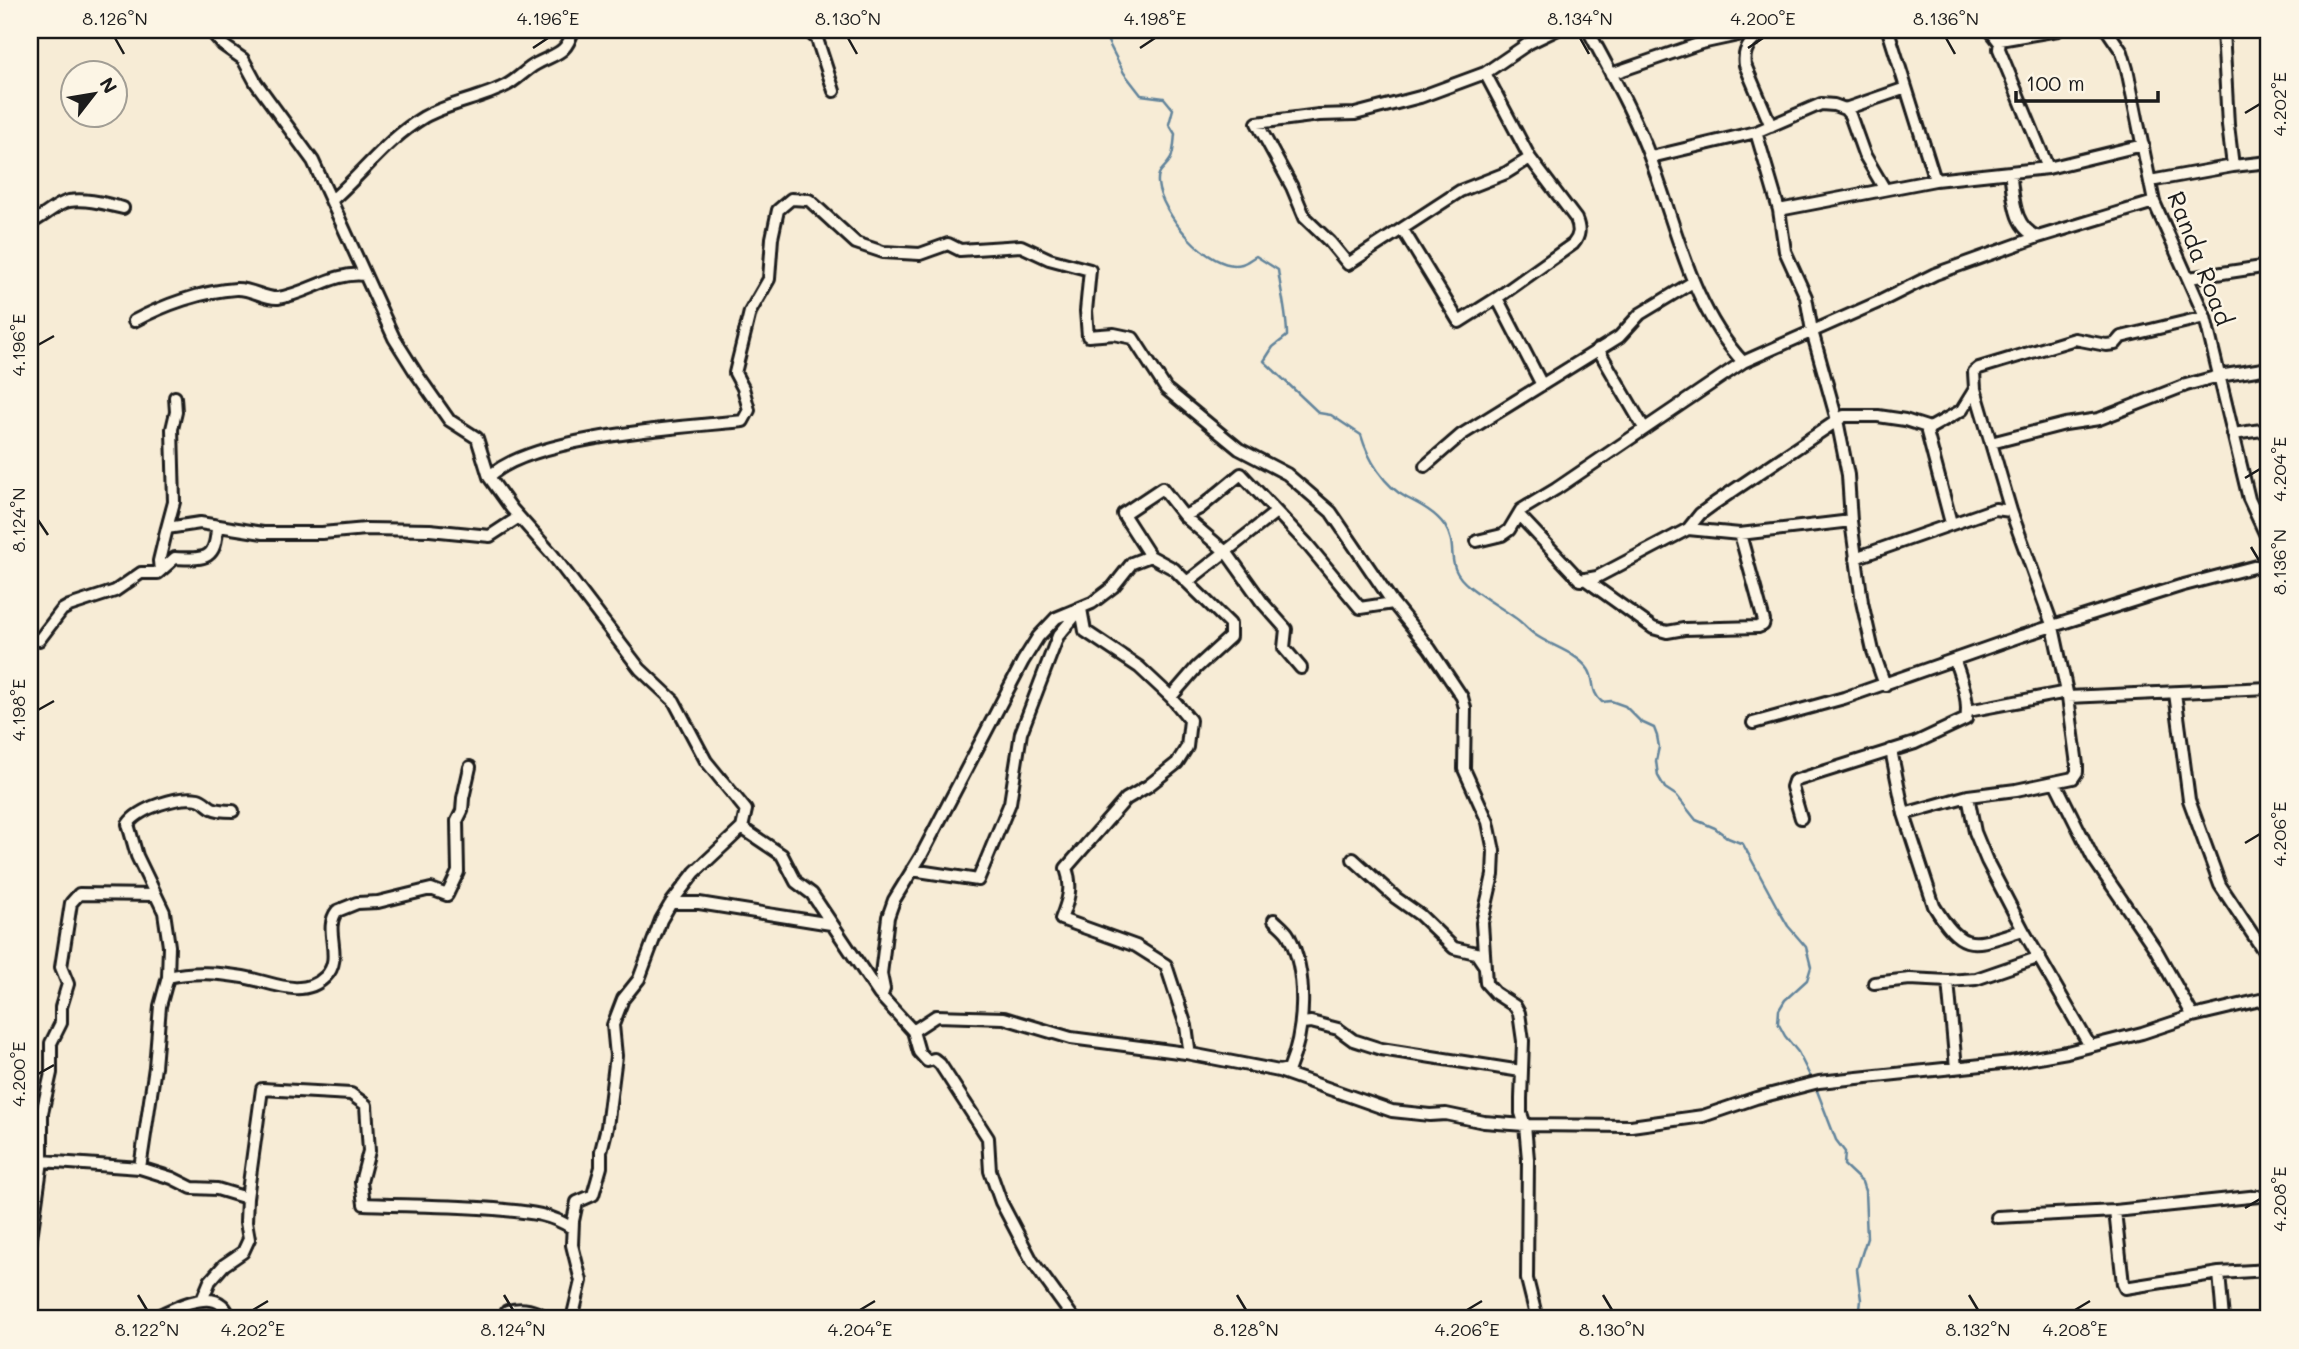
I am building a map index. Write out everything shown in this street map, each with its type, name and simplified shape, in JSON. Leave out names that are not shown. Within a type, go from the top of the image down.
[{"type":"street","points":[[210,30],[223,45],[243,59],[256,83],[313,161],[394,338],[416,373],[449,420],[477,438],[489,477],[519,517],[552,554],[640,670],[674,701],[706,761],[746,810],[742,828],[695,872],[671,903],[639,979],[623,999],[613,1025],[616,1056],[607,1127],[601,1151],[601,1167],[593,1195],[577,1202],[572,1228],[572,1245],[581,1281],[572,1319]]},
{"type":"street","points":[[332,200],[398,133],[427,115],[506,86],[536,64],[563,51],[569,44],[573,30]]},
{"type":"street","points":[[807,30],[817,39],[834,90]]},
{"type":"street","points":[[1530,158],[1506,173],[1460,191],[1348,264],[1305,218],[1292,187],[1257,123],[1319,115],[1355,114],[1420,97],[1485,73],[1529,43],[1556,30]]},
{"type":"street","points":[[1588,30],[1651,158],[1693,282],[1724,342],[1743,362]]},
{"type":"street","points":[[1768,30],[1747,47],[1743,55],[1771,126]]},
{"type":"street","points":[[1888,30],[1935,180]]},
{"type":"street","points":[[1990,30],[2000,43]]},
{"type":"street","points":[[2048,167],[1998,49],[2000,40],[2058,30]]},
{"type":"street","name":"Randa Road","points":[[2107,30],[2122,52],[2154,202],[2205,317],[2252,506],[2269,542]]},
{"type":"street","points":[[2223,30],[2233,166]]},
{"type":"street","points":[[1611,74],[1701,43],[1738,35]]},
{"type":"street","points":[[1402,230],[1459,322],[1497,298],[1578,238],[1580,228],[1576,219],[1530,158],[1485,73]]},
{"type":"street","points":[[1845,109],[1906,88]]},
{"type":"street","points":[[1651,158],[1756,132],[1821,104],[1834,104],[1845,109],[1850,115],[1864,154],[1884,188]]},
{"type":"street","points":[[1756,132],[1779,211],[1786,251],[1806,297],[1812,331],[1837,420],[1848,475],[1855,558],[1872,652],[1885,685]]},
{"type":"street","points":[[1779,211],[1884,188],[2048,167],[2143,145]]},
{"type":"street","points":[[2150,181],[2269,162]]},
{"type":"street","points":[[2010,172],[2017,216],[2029,233],[2038,237]]},
{"type":"street","points":[[489,477],[499,467],[529,453],[603,437],[743,421],[749,410],[743,388],[735,373],[750,312],[769,279],[772,238],[778,210],[792,199],[809,200],[856,243],[883,252],[920,254],[948,244],[960,250],[1021,246],[1049,259],[1090,270],[1086,310],[1088,336],[1114,334],[1133,338],[1166,389],[1239,449],[1287,474],[1331,512],[1462,697],[1465,708],[1464,769],[1488,822],[1494,852],[1493,875],[1482,923],[1486,983],[1495,993],[1515,1006],[1519,1013],[1523,1041],[1521,1113],[1525,1125],[1528,1159],[1527,1279],[1536,1319]]},
{"type":"street","points":[[30,223],[69,201],[100,201],[123,208]]},
{"type":"street","points":[[1477,541],[1509,530],[1529,504],[1556,489],[1743,362],[1935,274],[2038,237],[2154,202]]},
{"type":"street","points":[[2189,278],[2269,267]]},
{"type":"street","points":[[134,321],[157,309],[206,295],[237,289],[275,298],[301,292],[346,275],[365,275]]},
{"type":"street","points":[[1425,466],[1461,435],[1627,330],[1640,314],[1693,282]]},
{"type":"street","points":[[1497,298],[1542,385]]},
{"type":"street","points":[[1904,814],[1968,796],[2016,790],[2073,778],[2077,772],[2068,695],[2053,627],[2011,511],[1975,389],[1974,372],[1979,368],[2076,339],[2106,345],[2115,344],[2121,337],[2205,317]]},
{"type":"street","points":[[1598,349],[1644,428]]},
{"type":"street","points":[[1991,443],[2065,424],[2099,419],[2186,385],[2219,376],[2269,368]]},
{"type":"street","points":[[1951,523],[1927,432],[1962,410],[1975,389]]},
{"type":"street","points":[[160,571],[159,561],[174,502],[172,429],[176,412],[175,397]]},
{"type":"street","points":[[1518,515],[1580,580],[1586,580],[1597,577],[1688,529],[1700,514],[1715,503],[1843,416],[1878,416],[1905,420],[1930,428]]},
{"type":"street","points":[[2233,434],[2269,429]]},
{"type":"street","points":[[1184,516],[1200,508],[1241,474],[1307,544],[1360,608],[1393,603]]},
{"type":"street","points":[[1171,697],[1196,668],[1230,636],[1230,624],[1174,569],[1150,556],[1123,514],[1162,488],[1184,516],[1227,553],[1262,602],[1286,629],[1284,648],[1301,668]]},
{"type":"street","points":[[1855,558],[1995,509],[2011,511]]},
{"type":"street","points":[[1187,583],[1276,512]]},
{"type":"street","points":[[167,528],[200,523],[263,533],[322,533],[366,529],[430,530],[490,536],[519,517]]},
{"type":"street","points":[[1688,529],[1740,534],[1851,521]]},
{"type":"street","points":[[30,639],[38,640],[62,610],[115,591],[141,573],[160,571],[175,558],[202,559],[209,556],[212,553],[217,526]]},
{"type":"street","points":[[1586,580],[1653,628],[1667,632],[1763,625],[1740,534]]},
{"type":"street","points":[[882,995],[884,989],[881,974],[888,917],[898,891],[912,870],[1038,636],[1056,618],[1081,609],[1113,587],[1132,563],[1150,556]]},
{"type":"street","points":[[1753,723],[1885,685],[1986,648],[2180,586],[2269,564]]},
{"type":"street","points":[[1081,609],[1085,631],[1139,667],[1171,697],[1189,720],[1187,747],[1177,763],[1126,799],[1066,868],[1070,892],[1061,919],[1136,946],[1166,965],[1186,1026],[1189,1048],[1186,1053]]},
{"type":"street","points":[[912,870],[978,880],[1010,803],[1021,733],[1058,636],[1081,609]]},
{"type":"street","points":[[1801,818],[1791,787],[1794,781],[1915,743],[1966,719],[1968,711],[1955,661]]},
{"type":"street","points":[[1968,711],[2068,695],[2269,688]]},
{"type":"street","points":[[2175,693],[2189,800],[2220,885],[2269,959]]},
{"type":"street","points":[[1891,750],[1904,814],[1934,906],[1956,938],[1978,944],[2023,930]]},
{"type":"street","points":[[168,977],[195,972],[244,977],[283,988],[304,988],[326,977],[333,967],[331,923],[337,911],[357,903],[377,902],[431,889],[447,895],[458,872],[457,821],[462,811],[470,767]]},
{"type":"street","points":[[2055,782],[2093,858],[2156,950],[2193,1016]]},
{"type":"street","points":[[1968,796],[1975,832],[2023,930],[2090,1046]]},
{"type":"street","points":[[140,1168],[155,1067],[160,1006],[168,977],[169,946],[166,922],[137,856],[128,824],[133,816],[143,810],[165,803],[194,799],[200,799],[217,810],[233,811]]},
{"type":"street","points":[[742,828],[782,855],[796,882],[812,894],[879,994],[913,1031],[919,1052],[927,1061],[934,1059],[940,1064],[988,1138],[990,1171],[1001,1202],[1032,1261],[1074,1319]]},
{"type":"street","points":[[1353,859],[1396,898],[1420,915],[1454,948],[1476,953],[1486,971]]},
{"type":"street","points":[[30,1245],[42,1161],[42,1113],[51,1073],[51,1043],[60,1026],[61,1007],[68,984],[61,968],[71,903],[79,894],[156,895]]},
{"type":"street","points":[[671,903],[699,903],[831,923]]},
{"type":"street","points":[[1274,920],[1289,934],[1302,986],[1302,1023],[1296,1051],[1289,1069],[1279,1071]]},
{"type":"street","points":[[1874,983],[1910,979],[1976,979],[2040,957]]},
{"type":"street","points":[[1948,981],[1956,1068]]},
{"type":"street","points":[[913,1031],[936,1016],[1004,1018],[1071,1038],[1186,1053],[1279,1071],[1392,1111],[1446,1114],[1484,1122],[1525,1125],[1647,1125],[1703,1116],[1756,1098],[1819,1082],[2011,1062],[2090,1046],[2193,1016],[2269,998]]},
{"type":"street","points":[[1302,1023],[1311,1022],[1338,1029],[1353,1040],[1381,1049],[1521,1071]]},
{"type":"street","points":[[202,1300],[210,1281],[224,1265],[243,1252],[248,1239],[247,1198],[262,1089],[351,1094],[366,1105],[369,1151],[361,1182],[364,1204],[457,1206],[537,1213],[561,1221],[572,1228]]},
{"type":"street","points":[[42,1161],[140,1168],[172,1178],[192,1188],[217,1189],[247,1198]]},
{"type":"street","points":[[1997,1217],[2115,1211],[2269,1195]]},
{"type":"street","points":[[2115,1211],[2125,1288],[2219,1273],[2269,1270]]},
{"type":"street","points":[[2219,1273],[2223,1319]]},
{"type":"street","points":[[152,1319],[202,1300],[213,1300],[222,1304],[231,1319]]},
{"type":"street","points":[[503,1319],[507,1311],[518,1308],[530,1309],[549,1319]]},
{"type":"waterway","points":[[1102,30],[1124,73],[1141,95],[1164,98],[1173,109],[1169,124],[1175,134],[1173,151],[1160,173],[1158,183],[1167,209],[1177,224],[1201,250],[1215,259],[1229,264],[1242,264],[1256,256],[1278,270],[1287,336],[1273,347],[1264,361],[1319,413],[1331,415],[1361,435],[1368,453],[1384,479],[1399,493],[1441,521],[1449,535],[1456,572],[1462,579],[1534,634],[1583,663],[1590,673],[1595,694],[1602,702],[1611,701],[1625,706],[1641,722],[1654,728],[1659,747],[1656,761],[1658,776],[1665,788],[1677,796],[1696,820],[1743,844],[1788,926],[1806,947],[1811,967],[1807,980],[1785,1000],[1779,1010],[1778,1023],[1798,1052],[1813,1082]]},
{"type":"waterway","points":[[1816,1088],[1836,1140],[1845,1152],[1844,1165],[1862,1182],[1865,1191],[1867,1238],[1857,1269],[1861,1300],[1859,1319]]}]
